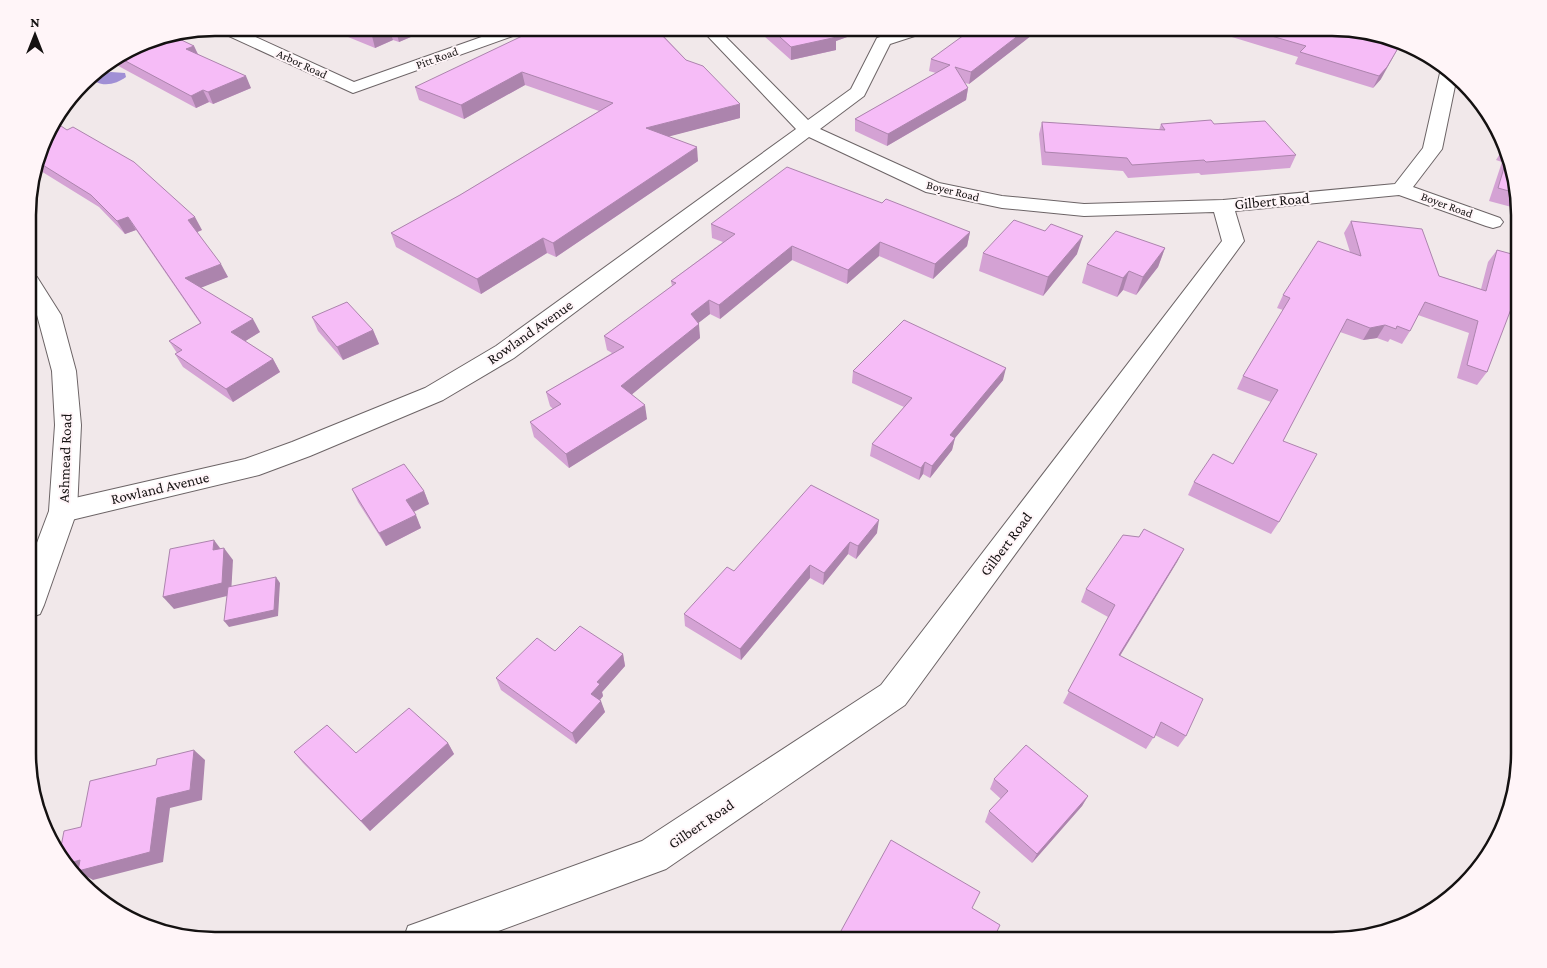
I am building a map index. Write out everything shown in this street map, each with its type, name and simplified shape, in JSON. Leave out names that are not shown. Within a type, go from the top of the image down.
[{"type":"street","name":"Arbor Road","points":[[241,36],[353,88]]},
{"type":"street","name":"Pitt Road","points":[[353,88],[499,36]]},
{"type":"street","name":"Boyer Road","points":[[716,36],[808,130],[933,188],[1002,202],[1084,210],[1223,206]]},
{"type":"street","name":"Rowland Avenue","points":[[63,511],[249,468],[301,449],[434,394],[505,352],[858,92],[883,41],[899,36]]},
{"type":"street","points":[[1401,189],[1432,149],[1448,79]]},
{"type":"street","name":"Boyer Road","points":[[1401,189],[1493,222]]},
{"type":"street","name":"Gilbert Road","points":[[444,932],[653,856],[893,695],[1233,240],[1223,206],[1401,189]]},
{"type":"street","name":"Ashmead Road","points":[[36,293],[50,315],[64,371],[68,425],[63,511],[36,586]]},
{"type":"shaded area","points":[[106,73],[125,73],[126,77],[112,84],[96,82]]},
{"type":"building","points":[[522,36],[663,36],[686,60],[703,66],[740,104],[646,128],[697,147],[553,243],[543,238],[477,279],[391,233],[460,195],[613,103],[522,72],[461,105],[415,87]]},
{"type":"building","points":[[779,36],[837,37],[791,47]]},
{"type":"building","points":[[963,36],[1018,36],[971,72],[955,67],[968,88],[888,134],[855,119],[950,65],[931,59]]},
{"type":"building","points":[[1272,36],[1355,38],[1378,42],[1397,49],[1387,67],[1379,76],[1300,52],[1306,46]]},
{"type":"building","points":[[181,40],[194,46],[186,49],[246,76],[208,92],[203,90],[191,96],[125,61],[147,50]]},
{"type":"building","points":[[1211,120],[1214,124],[1265,121],[1296,155],[1206,162],[1204,160],[1132,165],[1127,158],[1045,152],[1042,122],[1165,130],[1161,124]]},
{"type":"building","points":[[60,126],[67,130],[73,127],[134,162],[195,217],[188,220],[221,264],[185,278],[253,319],[231,332],[273,359],[226,389],[175,354],[182,350],[169,341],[201,323],[128,217],[117,221],[91,195],[43,165]]},
{"type":"building","points":[[787,167],[882,203],[886,199],[970,232],[935,264],[880,242],[848,270],[792,246],[719,305],[709,300],[691,314],[699,324],[621,386],[645,405],[566,454],[530,422],[561,404],[546,392],[624,347],[604,336],[676,283],[671,281],[735,234],[711,224]]},
{"type":"building","points":[[1504,167],[1509,191],[1498,188]]},
{"type":"building","points":[[1014,220],[1045,231],[1051,224],[1083,236],[1048,277],[983,253]]},
{"type":"building","points":[[1351,221],[1422,229],[1439,276],[1486,291],[1497,250],[1511,254],[1511,309],[1487,372],[1467,365],[1478,321],[1425,302],[1410,331],[1397,326],[1396,329],[1385,325],[1370,328],[1347,319],[1283,441],[1317,454],[1279,522],[1194,482],[1213,454],[1233,464],[1278,390],[1243,376],[1290,298],[1283,295],[1318,241],[1361,256]]},
{"type":"building","points":[[1116,231],[1165,248],[1143,277],[1129,271],[1123,278],[1087,264]]},
{"type":"building","points":[[347,302],[373,330],[337,347],[312,317]]},
{"type":"building","points":[[904,320],[1006,368],[950,435],[955,438],[932,466],[925,462],[921,468],[872,444],[912,398],[853,371]]},
{"type":"building","points":[[404,464],[424,491],[406,500],[416,515],[379,533],[352,489]]},
{"type":"building","points":[[811,485],[879,520],[858,546],[850,542],[824,573],[810,565],[740,649],[684,614],[727,567],[734,571]]},
{"type":"building","points":[[1144,529],[1184,549],[1119,655],[1203,699],[1186,736],[1161,722],[1154,738],[1068,691],[1115,605],[1086,589],[1123,535],[1139,537]]},
{"type":"building","points":[[214,540],[213,550],[224,548],[222,583],[163,597],[170,549]]},
{"type":"building","points":[[276,577],[274,610],[224,621],[228,587]]},
{"type":"building","points":[[580,626],[623,654],[597,682],[600,684],[591,694],[601,701],[572,733],[496,678],[537,638],[555,651]]},
{"type":"building","points":[[409,708],[448,743],[361,821],[294,752],[327,725],[356,753]]},
{"type":"building","points":[[1026,745],[1088,796],[1037,854],[989,811],[1008,791],[994,779]]},
{"type":"building","points":[[194,750],[190,790],[157,798],[150,852],[80,870],[79,868],[80,860],[73,862],[61,844],[64,831],[81,827],[90,781],[156,765],[157,759]]},
{"type":"building","points":[[891,840],[980,892],[972,908],[1000,925],[997,932],[840,932]]}]
